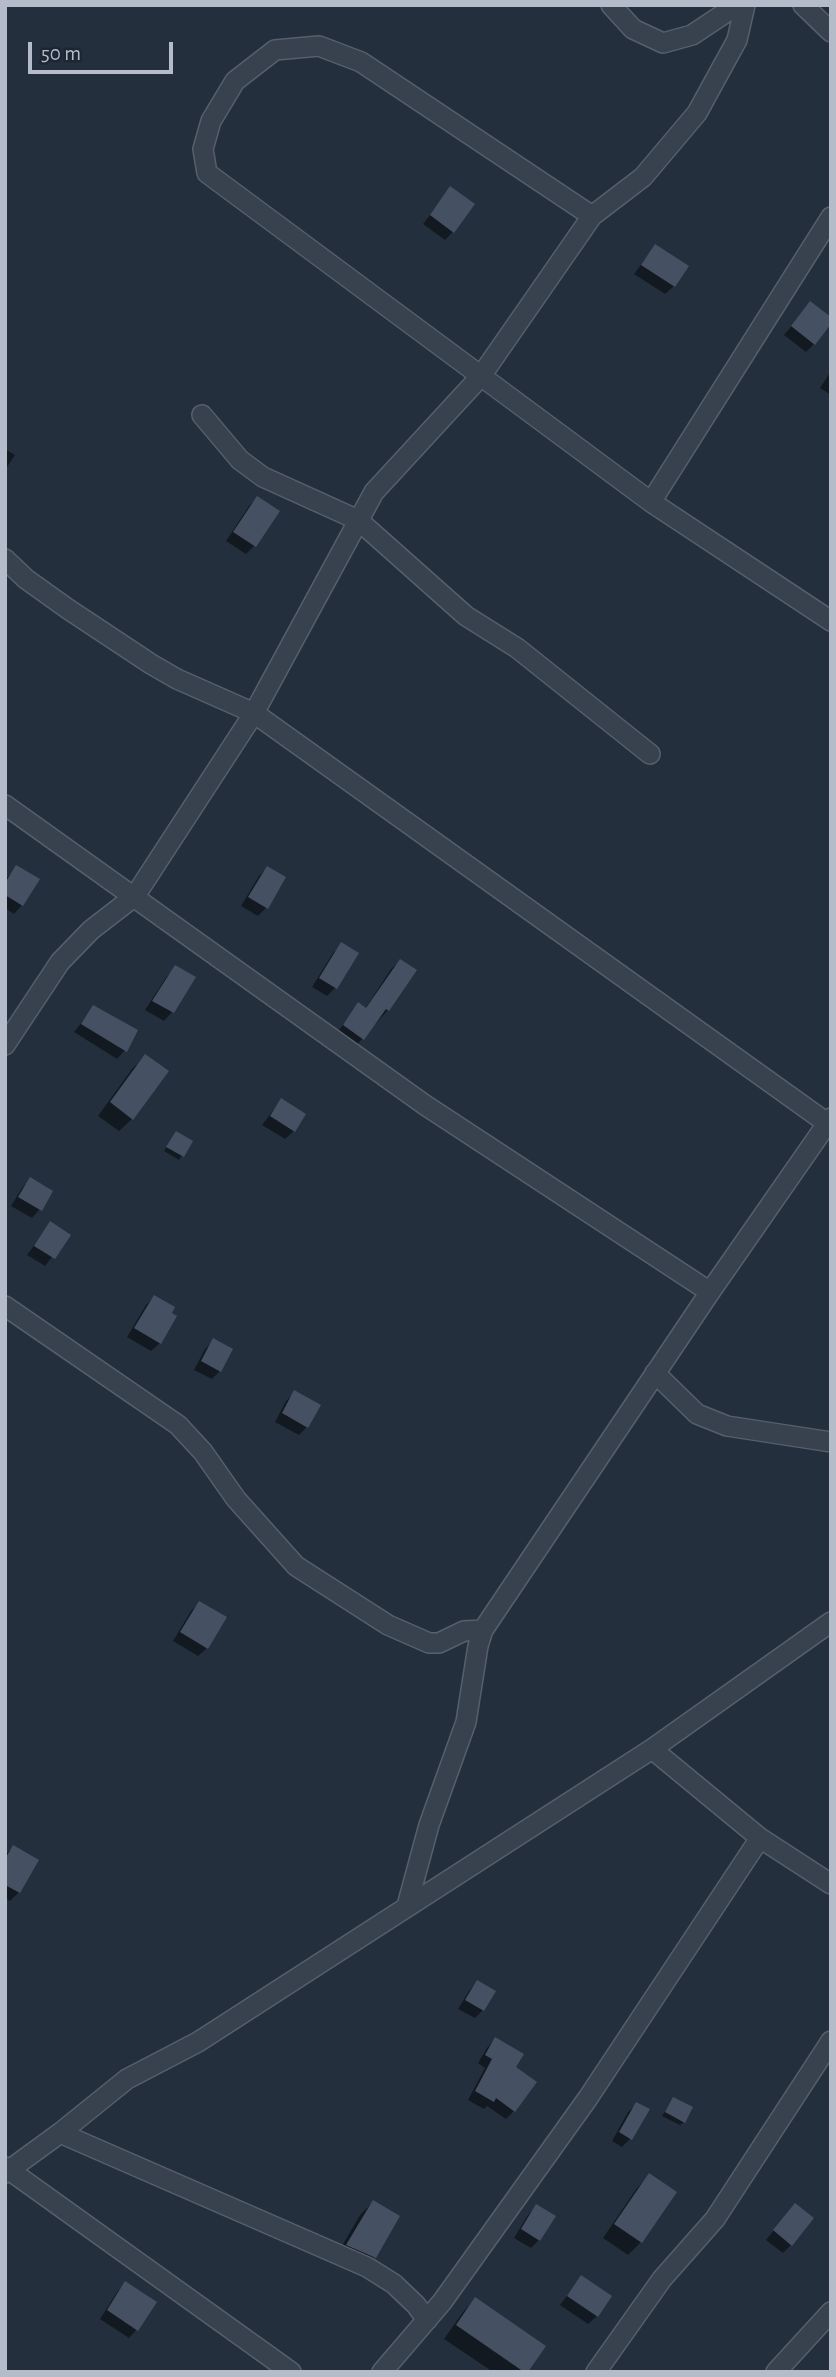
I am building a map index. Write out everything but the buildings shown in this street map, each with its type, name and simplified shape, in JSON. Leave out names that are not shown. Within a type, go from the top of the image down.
[{"type":"street","points":[[611,5],[633,29],[663,43],[692,36],[737,5]]},
{"type":"street","points":[[5,1045],[60,962],[91,930],[135,896],[254,713],[374,492],[481,376],[592,216],[643,177],[698,113],[737,40],[745,5]]},
{"type":"street","points":[[803,5],[831,32]]},
{"type":"street","points":[[592,216],[361,62],[319,46],[275,50],[235,81],[211,121],[203,149],[207,173],[651,502],[831,621]]},
{"type":"street","points":[[651,502],[831,218]]},
{"type":"street","points":[[202,415],[240,460],[263,477],[358,520],[466,616],[517,648],[650,754]]},
{"type":"street","points":[[5,559],[26,579],[151,664],[177,679],[254,713],[829,1121],[710,1292],[483,1630],[466,1722],[429,1825],[407,1906]]},
{"type":"street","points":[[5,805],[425,1105],[710,1292]]},
{"type":"street","points":[[5,1306],[177,1425],[203,1452],[236,1499],[296,1566],[388,1625],[429,1643],[439,1643],[464,1631],[483,1630]]},
{"type":"street","points":[[655,1373],[697,1415],[727,1426],[831,1442]]},
{"type":"street","points":[[291,2372],[7,2170],[60,2133],[127,2079],[198,2042],[652,1749],[831,1622]]},
{"type":"street","points":[[652,1749],[760,1838],[831,1884]]},
{"type":"street","points":[[382,2372],[442,2302],[588,2098],[760,1838]]},
{"type":"street","points":[[596,2372],[662,2278],[715,2219],[831,2041]]},
{"type":"street","points":[[60,2133],[367,2267],[394,2284],[427,2320]]},
{"type":"street","points":[[776,2372],[831,2312]]}]
